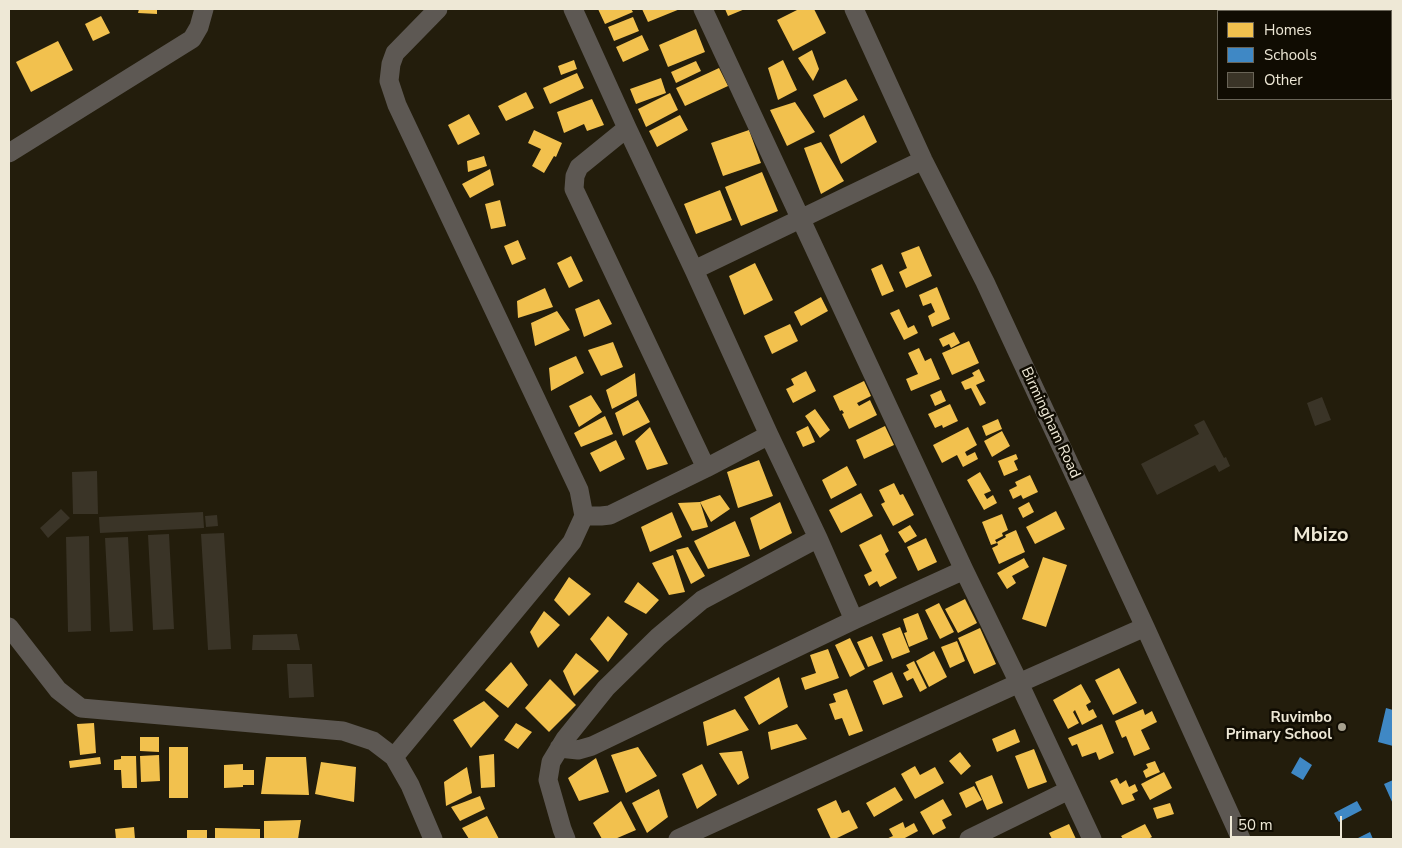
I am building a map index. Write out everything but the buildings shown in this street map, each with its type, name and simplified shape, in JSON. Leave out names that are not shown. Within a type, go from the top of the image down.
[{"type":"street","points":[[9,153],[192,39],[199,27],[204,9]]},
{"type":"street","points":[[394,757],[572,542],[584,516],[579,490],[396,105],[389,81],[391,64],[395,53],[438,9]]},
{"type":"street","points":[[573,9],[768,435],[818,538],[854,620]]},
{"type":"street","points":[[703,9],[964,570],[1019,682],[1092,839]]},
{"type":"street","name":"Birmingham Road","points":[[854,9],[923,160],[985,282],[1241,839]]},
{"type":"street","points":[[627,128],[579,167],[575,176],[574,189],[706,468]]},
{"type":"street","points":[[694,270],[923,160]]},
{"type":"street","points":[[584,516],[610,515],[768,435]]},
{"type":"street","points":[[566,839],[548,780],[551,762],[565,739],[606,688],[658,637],[702,600],[818,538]]},
{"type":"street","points":[[559,748],[578,750],[592,746],[854,620],[964,570]]},
{"type":"street","points":[[9,627],[58,690],[81,708],[343,731],[373,741],[394,757],[410,785],[433,839]]},
{"type":"street","points":[[678,839],[703,834],[1019,682],[1145,627]]},
{"type":"street","points":[[969,839],[1069,790]]},
{"type":"place","name":"Ruvimbo Primary School","points":[[1342,727]]},
{"type":"district","name":"Mbizo","points":[[1321,536]]}]
